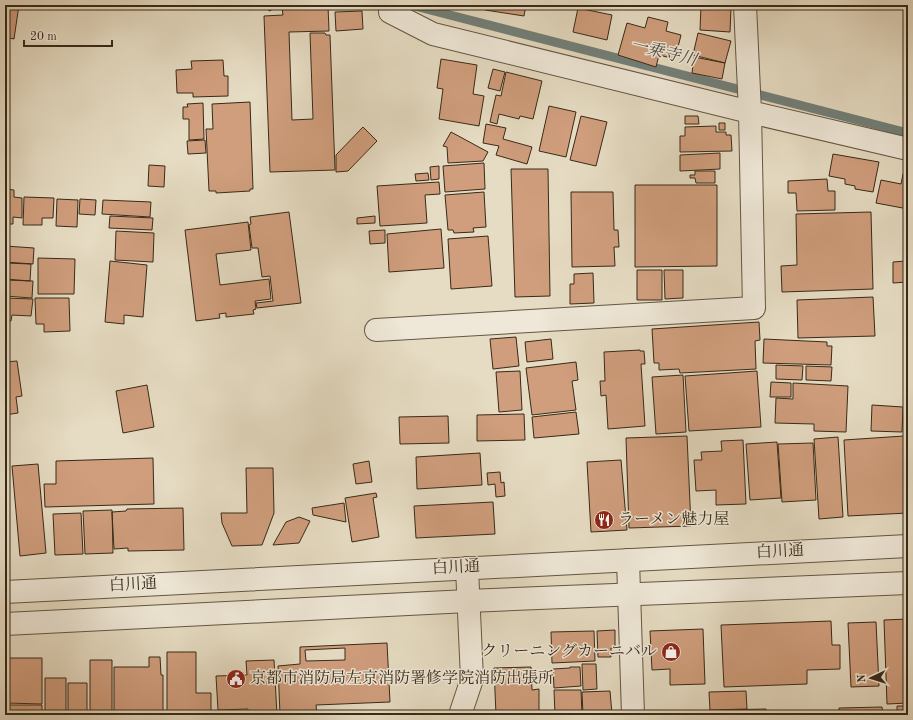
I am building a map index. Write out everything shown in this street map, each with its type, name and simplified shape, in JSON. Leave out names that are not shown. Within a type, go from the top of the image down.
[{"type":"street","points":[[390,5],[390,12],[433,34],[750,112],[908,149]]},
{"type":"street","points":[[376,330],[754,308],[750,112],[745,5]]},
{"type":"street","name":"白川通","points":[[5,592],[908,546]]},
{"type":"street","points":[[628,560],[633,715]]},
{"type":"street","points":[[460,715],[472,679],[467,568]]},
{"type":"street","name":"白川通","points":[[5,624],[468,601],[908,583]]},
{"type":"building","points":[[5,5],[19,5],[14,39],[5,37]]},
{"type":"building","points":[[267,5],[283,5],[269,11]]},
{"type":"building","points":[[486,5],[526,5],[524,16],[485,10]]},
{"type":"building","points":[[328,6],[329,31],[289,32],[292,120],[313,119],[310,33],[325,33],[326,35],[330,35],[335,170],[270,172],[264,16],[283,15],[282,8]]},
{"type":"building","points":[[701,6],[731,8],[730,32],[700,30]]},
{"type":"building","points":[[578,8],[612,15],[607,40],[573,32]]},
{"type":"building","points":[[362,11],[363,29],[336,31],[335,12]]},
{"type":"building","points":[[648,17],[668,22],[666,31],[681,35],[675,59],[659,55],[656,67],[618,55],[627,23],[645,28]]},
{"type":"building","points":[[698,33],[731,41],[725,63],[693,55]]},
{"type":"building","points":[[694,57],[725,63],[722,79],[692,73]]},
{"type":"building","points":[[441,59],[477,65],[473,94],[484,96],[479,126],[439,119],[443,89],[437,88]]},
{"type":"building","points":[[223,60],[224,76],[228,76],[228,96],[193,97],[193,93],[177,93],[176,70],[192,69],[191,61]]},
{"type":"building","points":[[493,69],[505,72],[500,91],[488,88]]},
{"type":"building","points":[[506,72],[542,81],[533,119],[520,116],[519,119],[499,114],[497,124],[490,122],[496,95],[501,96]]},
{"type":"building","points":[[250,102],[253,189],[250,189],[250,191],[216,193],[216,191],[209,191],[206,129],[213,129],[212,104]]},
{"type":"building","points":[[203,103],[204,139],[189,140],[189,119],[183,119],[183,107],[188,107],[187,104]]},
{"type":"building","points":[[549,106],[576,112],[566,157],[539,151]]},
{"type":"building","points":[[581,116],[607,122],[596,166],[570,160]]},
{"type":"building","points":[[685,116],[698,116],[699,124],[685,124]]},
{"type":"building","points":[[719,123],[725,123],[725,130],[719,130]]},
{"type":"building","points":[[486,124],[506,128],[503,139],[532,147],[527,164],[496,155],[499,146],[483,143]]},
{"type":"building","points":[[716,126],[716,132],[726,132],[726,135],[731,135],[732,151],[680,152],[680,136],[685,136],[685,127]]},
{"type":"building","points":[[363,127],[377,141],[348,171],[336,172],[336,155]]},
{"type":"building","points":[[451,132],[488,152],[483,161],[448,163],[447,147],[443,146]]},
{"type":"building","points":[[205,140],[206,153],[188,154],[187,141]]},
{"type":"building","points":[[720,153],[720,169],[680,171],[680,155]]},
{"type":"building","points":[[833,154],[879,162],[873,192],[855,189],[855,186],[845,184],[845,179],[829,176]]},
{"type":"building","points":[[484,163],[485,189],[445,192],[443,166]]},
{"type":"building","points":[[149,165],[165,166],[164,187],[148,186]]},
{"type":"building","points":[[439,166],[439,179],[431,180],[430,167]]},
{"type":"building","points":[[511,169],[548,169],[550,296],[515,297]]},
{"type":"building","points":[[695,171],[715,171],[715,183],[696,183],[695,178],[690,178],[690,175],[695,175]]},
{"type":"building","points":[[428,173],[429,180],[416,181],[415,174]]},
{"type":"building","points":[[903,174],[908,175],[908,209],[876,203],[881,180],[901,184]]},
{"type":"building","points":[[827,179],[828,191],[835,191],[835,210],[797,211],[796,193],[788,193],[788,181]]},
{"type":"building","points":[[439,182],[440,194],[425,195],[427,223],[380,226],[377,186]]},
{"type":"building","points":[[635,185],[717,185],[717,266],[635,267]]},
{"type":"building","points":[[5,189],[14,190],[14,197],[22,198],[22,218],[13,217],[13,224],[5,224]]},
{"type":"building","points":[[484,192],[486,227],[473,228],[474,232],[454,233],[453,230],[448,230],[445,195]]},
{"type":"building","points":[[571,192],[613,192],[614,230],[618,230],[619,247],[614,247],[615,266],[572,267]]},
{"type":"building","points":[[24,197],[54,198],[53,218],[42,218],[42,225],[23,225]]},
{"type":"building","points":[[57,199],[78,200],[77,227],[56,226]]},
{"type":"building","points":[[80,199],[96,200],[95,215],[79,214]]},
{"type":"building","points":[[103,200],[151,202],[150,217],[102,214]]},
{"type":"building","points":[[289,212],[301,303],[257,308],[256,303],[273,301],[270,276],[262,277],[258,248],[252,248],[249,225],[251,224],[250,217]]},
{"type":"building","points":[[871,212],[873,289],[782,292],[781,266],[797,265],[796,214]]},
{"type":"building","points":[[110,216],[153,218],[152,230],[109,228]]},
{"type":"building","points":[[375,216],[375,223],[357,224],[357,218]]},
{"type":"building","points":[[248,222],[251,250],[216,254],[220,285],[269,279],[271,299],[255,301],[256,309],[253,310],[254,314],[226,317],[226,313],[219,314],[220,318],[196,321],[185,230]]},
{"type":"building","points":[[441,229],[444,268],[389,272],[387,234]]},
{"type":"building","points":[[385,230],[385,243],[370,244],[369,231]]},
{"type":"building","points":[[116,231],[154,233],[153,262],[115,260]]},
{"type":"building","points":[[488,236],[492,286],[451,289],[448,239]]},
{"type":"building","points":[[5,246],[34,248],[33,264],[5,262]]},
{"type":"building","points":[[38,258],[75,259],[74,294],[38,294]]},
{"type":"building","points":[[110,261],[147,265],[143,317],[124,315],[124,324],[105,322]]},
{"type":"building","points":[[906,261],[908,282],[893,283],[893,262]]},
{"type":"building","points":[[5,263],[31,264],[30,281],[5,279]]},
{"type":"building","points":[[637,270],[662,270],[662,300],[637,300]]},
{"type":"building","points":[[664,270],[683,270],[683,298],[665,299]]},
{"type":"building","points":[[593,273],[594,303],[570,304],[570,284],[574,284],[574,274]]},
{"type":"building","points":[[5,280],[33,281],[32,298],[5,296]]},
{"type":"building","points":[[873,297],[875,336],[798,338],[797,300]]},
{"type":"building","points":[[5,298],[33,299],[31,316],[12,315],[11,321],[5,321]]},
{"type":"building","points":[[35,298],[69,298],[70,331],[44,332],[44,324],[36,324]]},
{"type":"building","points":[[759,322],[760,340],[755,341],[756,369],[680,373],[679,369],[659,370],[659,363],[654,363],[652,329]]},
{"type":"building","points":[[516,337],[519,366],[493,369],[490,339]]},
{"type":"building","points":[[551,339],[553,359],[527,362],[525,342]]},
{"type":"building","points":[[764,339],[827,342],[827,346],[832,346],[831,365],[763,363]]},
{"type":"building","points":[[644,351],[645,364],[641,364],[645,426],[608,429],[606,395],[601,396],[600,381],[605,381],[604,352]]},
{"type":"building","points":[[17,361],[22,396],[16,397],[18,413],[5,415],[5,362]]},
{"type":"building","points":[[576,362],[578,380],[572,381],[576,410],[532,415],[526,368]]},
{"type":"building","points":[[776,365],[803,366],[802,380],[776,379]]},
{"type":"building","points":[[806,366],[832,367],[831,381],[806,380]]},
{"type":"building","points":[[520,371],[522,410],[499,412],[496,372]]},
{"type":"building","points":[[757,371],[761,427],[689,431],[685,376]]},
{"type":"building","points":[[683,375],[686,432],[656,434],[652,377]]},
{"type":"building","points":[[771,382],[791,383],[791,397],[770,397]]},
{"type":"building","points":[[793,383],[848,386],[846,432],[814,431],[814,424],[775,423],[776,398],[793,399]]},
{"type":"building","points":[[147,385],[154,427],[123,433],[116,391]]},
{"type":"building","points":[[872,405],[903,407],[902,432],[871,431]]},
{"type":"building","points":[[576,412],[579,434],[534,438],[532,417]]},
{"type":"building","points":[[524,414],[525,440],[477,441],[477,415]]},
{"type":"building","points":[[448,416],[449,443],[400,444],[399,417]]},
{"type":"building","points":[[687,436],[691,526],[629,528],[626,438]]},
{"type":"building","points":[[904,436],[908,450],[908,513],[848,516],[844,440]]},
{"type":"building","points":[[838,437],[843,517],[819,519],[814,439]]},
{"type":"building","points":[[743,440],[746,504],[716,505],[716,490],[696,491],[694,460],[702,460],[701,452],[722,451],[721,441]]},
{"type":"building","points":[[777,442],[781,498],[750,500],[746,444]]},
{"type":"building","points":[[813,443],[816,500],[782,502],[778,444]]},
{"type":"building","points":[[480,453],[482,485],[417,489],[416,457]]},
{"type":"building","points":[[153,458],[154,504],[45,507],[44,484],[56,484],[56,461]]},
{"type":"building","points":[[621,460],[627,530],[591,532],[587,462]]},
{"type":"building","points":[[369,461],[372,482],[356,484],[353,464]]},
{"type":"building","points":[[38,464],[46,553],[20,556],[12,466]]},
{"type":"building","points":[[246,468],[273,468],[274,513],[262,545],[232,546],[222,523],[221,513],[247,513]]},
{"type":"building","points":[[500,472],[501,483],[504,482],[505,496],[496,497],[495,484],[488,485],[487,473]]},
{"type":"building","points":[[376,493],[377,497],[373,498],[379,537],[352,542],[345,498]]},
{"type":"building","points":[[493,502],[495,534],[416,538],[414,506]]},
{"type":"building","points":[[344,503],[346,522],[313,515],[312,508]]},
{"type":"building","points":[[183,508],[184,550],[128,551],[128,548],[114,549],[112,512],[126,511],[127,509]]},
{"type":"building","points":[[112,510],[113,553],[85,554],[83,511]]},
{"type":"building","points":[[81,513],[83,554],[55,555],[53,514]]},
{"type":"building","points":[[299,517],[310,521],[299,543],[273,545],[286,522]]},
{"type":"building","points":[[908,619],[908,703],[887,704],[884,620]]},
{"type":"building","points":[[831,621],[832,645],[840,645],[840,669],[807,670],[807,684],[724,687],[721,625]]},
{"type":"building","points":[[876,622],[879,686],[851,687],[848,623]]},
{"type":"building","points":[[703,629],[705,684],[670,685],[670,669],[652,670],[650,631]]},
{"type":"building","points":[[615,630],[615,648],[611,648],[611,657],[598,657],[597,631]]},
{"type":"building","points":[[594,631],[595,661],[552,663],[551,632]]},
{"type":"building","points":[[387,643],[390,702],[316,705],[317,715],[280,715],[278,666],[300,664],[300,647]],"holes":[[[345,648],[345,660],[306,661],[305,650]]]},
{"type":"building","points":[[167,652],[196,652],[196,693],[211,693],[211,715],[167,715]]},
{"type":"building","points":[[149,657],[160,657],[161,675],[163,675],[163,715],[114,715],[114,667],[149,667]]},
{"type":"building","points":[[5,658],[42,658],[42,704],[5,703]]},
{"type":"building","points":[[90,660],[112,660],[112,715],[90,715]]},
{"type":"building","points":[[274,660],[277,715],[248,715],[248,709],[218,710],[216,676],[247,675],[246,661]]},
{"type":"building","points":[[582,664],[596,664],[597,689],[583,690]]},
{"type":"building","points":[[531,667],[532,690],[539,689],[539,715],[496,715],[494,668]]},
{"type":"building","points":[[580,667],[581,686],[554,688],[553,669]]},
{"type":"building","points":[[45,678],[66,678],[66,715],[45,715]]},
{"type":"building","points":[[68,683],[87,683],[87,715],[68,715]]},
{"type":"building","points":[[554,690],[581,690],[582,715],[555,715]]},
{"type":"building","points":[[610,691],[612,714],[583,715],[582,692]]},
{"type":"building","points":[[746,691],[747,709],[710,710],[709,692]]},
{"type":"building","points":[[6,705],[42,705],[42,715],[6,715]]},
{"type":"building","points":[[897,706],[908,706],[908,715],[888,715],[897,714]]},
{"type":"building","points":[[882,707],[883,715],[839,715],[839,708]]},
{"type":"building","points":[[766,709],[766,715],[722,715],[721,710]]},
{"type":"waterway","name":"一乗寺川","points":[[411,5],[908,133]]},
{"type":"place","name":"ラーメン魅力屋","points":[[604,520]]},
{"type":"place","name":"クリーニングカーニバル","points":[[671,652]]},
{"type":"place","name":"京都市消防局左京消防署修学院消防出張所","points":[[236,679]]}]
